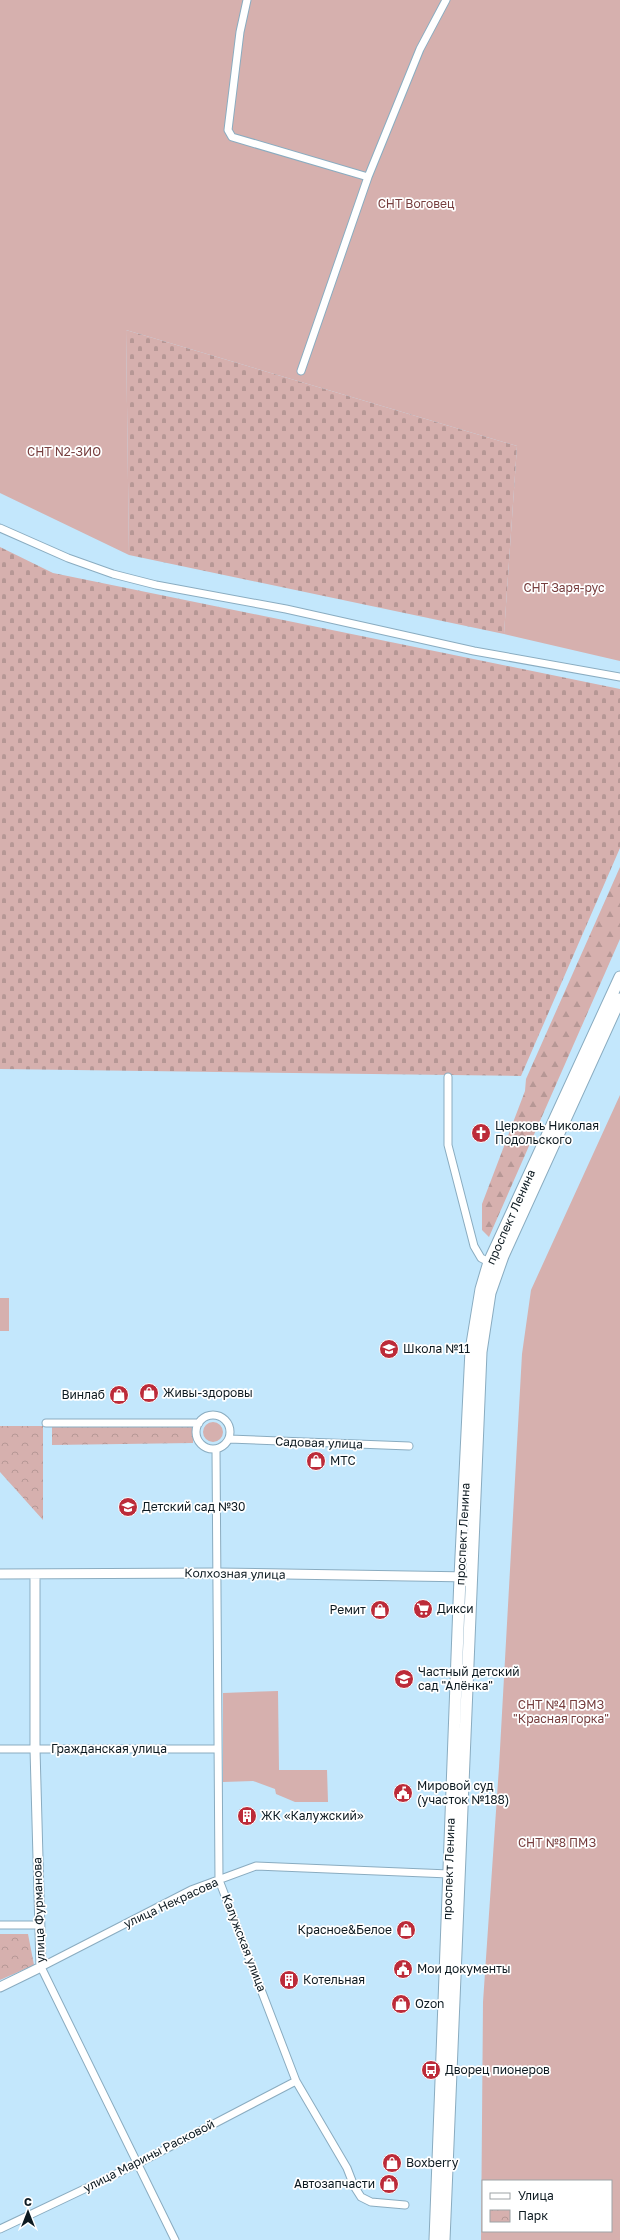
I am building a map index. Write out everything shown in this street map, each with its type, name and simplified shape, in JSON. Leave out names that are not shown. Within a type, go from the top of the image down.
[{"type":"main road","name":"проспект Ленина","points":[[444,2240],[466,1577],[471,1350],[481,1290],[490,1262],[620,977]]},
{"type":"main road","name":"проспект Ленина","points":[[435,2240],[449,1874],[466,1577],[481,1352],[490,1293],[503,1256],[620,999]]},
{"type":"street","points":[[247,0],[240,32],[228,130],[232,137],[368,177]]},
{"type":"street","points":[[301,371],[368,177],[420,49],[446,0]]},
{"type":"street","points":[[0,528],[68,558],[113,574],[156,585],[286,609],[474,651],[620,677]]},
{"type":"street","points":[[448,1077],[448,1145],[474,1246],[481,1258],[490,1262]]},
{"type":"street","points":[[213,1415],[224,1419],[230,1428],[229,1439],[221,1448],[205,1448],[200,1444],[196,1434],[199,1423],[203,1419],[213,1415]]},
{"type":"street","points":[[46,1423],[199,1423]]},
{"type":"street","name":"Садовая улица","points":[[229,1439],[409,1446]]},
{"type":"street","name":"Калужская улица","points":[[216,1449],[219,1880],[296,2081],[347,2168],[361,2197],[371,2202],[404,2205]]},
{"type":"street","name":"Колхозная улица","points":[[0,1574],[217,1573],[466,1577]]},
{"type":"street","name":"улица Фурманова","points":[[35,1574],[35,1749],[41,1967],[175,2240]]},
{"type":"street","name":"Гражданская улица","points":[[0,1749],[218,1749]]},
{"type":"street","name":"улица Некрасова","points":[[0,1987],[191,1890],[256,1866],[449,1874]]},
{"type":"street","points":[[0,1925],[39,1925]]},
{"type":"street","name":"улица Марины Расковой","points":[[0,2229],[137,2164],[296,2081]]},
{"type":"green space","name":"СНТ Воговец","points":[[0,0],[620,0],[620,661],[504,634],[517,446],[126,330],[129,555],[0,493]]},
{"type":"green space","points":[[126,330],[517,446],[504,634],[129,555]]},
{"type":"green space","points":[[0,547],[53,573],[620,689],[620,848],[521,1076],[0,1069]]},
{"type":"green space","points":[[620,867],[620,939],[489,1237],[482,1230],[482,1204],[525,1091],[526,1079]]},
{"type":"green space","points":[[620,1095],[620,2240],[481,2240],[483,2002],[499,1767],[522,1354],[531,1290]]},
{"type":"green space","points":[[0,1298],[9,1298],[9,1331],[0,1331]]},
{"type":"green space","points":[[209,1422],[217,1422],[223,1428],[223,1436],[217,1442],[209,1442],[203,1436],[203,1428]]},
{"type":"green space","points":[[0,1426],[43,1426],[43,1520],[0,1472]]},
{"type":"green space","points":[[193,1426],[193,1443],[52,1445],[52,1427]]},
{"type":"green space","points":[[278,1691],[279,1770],[327,1770],[328,1802],[295,1802],[276,1794],[275,1789],[253,1781],[223,1782],[223,1693]]},
{"type":"green space","points":[[0,1934],[28,1934],[34,1965],[0,1980]]},
{"type":"place","name":"Церковь Николая Подольского","points":[[481,1133]]},
{"type":"place","name":"Школа №11","points":[[389,1349]]},
{"type":"place","name":"Живы-здоровы","points":[[149,1393]]},
{"type":"place","name":"Винлаб","points":[[119,1395]]},
{"type":"place","name":"МТС","points":[[316,1461]]},
{"type":"place","name":"Детский сад №30","points":[[128,1507]]},
{"type":"place","name":"Дикси","points":[[423,1609]]},
{"type":"place","name":"Ремит","points":[[380,1610]]},
{"type":"place","name":"Частный детский сад \"Алёнка\"","points":[[404,1679]]},
{"type":"place","name":"Мировой суд (участок №188)","points":[[403,1793]]},
{"type":"place","name":"ЖК «Калужский»","points":[[247,1816]]},
{"type":"place","name":"Красное&Белое","points":[[406,1930]]},
{"type":"place","name":"Мои документы","points":[[403,1969]]},
{"type":"place","name":"Котельная","points":[[289,1980]]},
{"type":"place","name":"Ozon","points":[[401,2004]]},
{"type":"place","name":"Дворец пионеров","points":[[431,2070]]},
{"type":"place","name":"Boxberry","points":[[392,2163]]},
{"type":"place","name":"Автозапчасти","points":[[389,2184]]},
{"type":"park label","name":"СНТ N2-ЗИО","points":[[64,452]]},
{"type":"park label","name":"СНТ Заря-рус","points":[[564,588]]},
{"type":"park label","name":"СНТ №4 ПЭМЗ \"Красная горка\"","points":[[561,1712]]},
{"type":"park label","name":"СНТ №8 ПМЗ","points":[[557,1843]]}]
